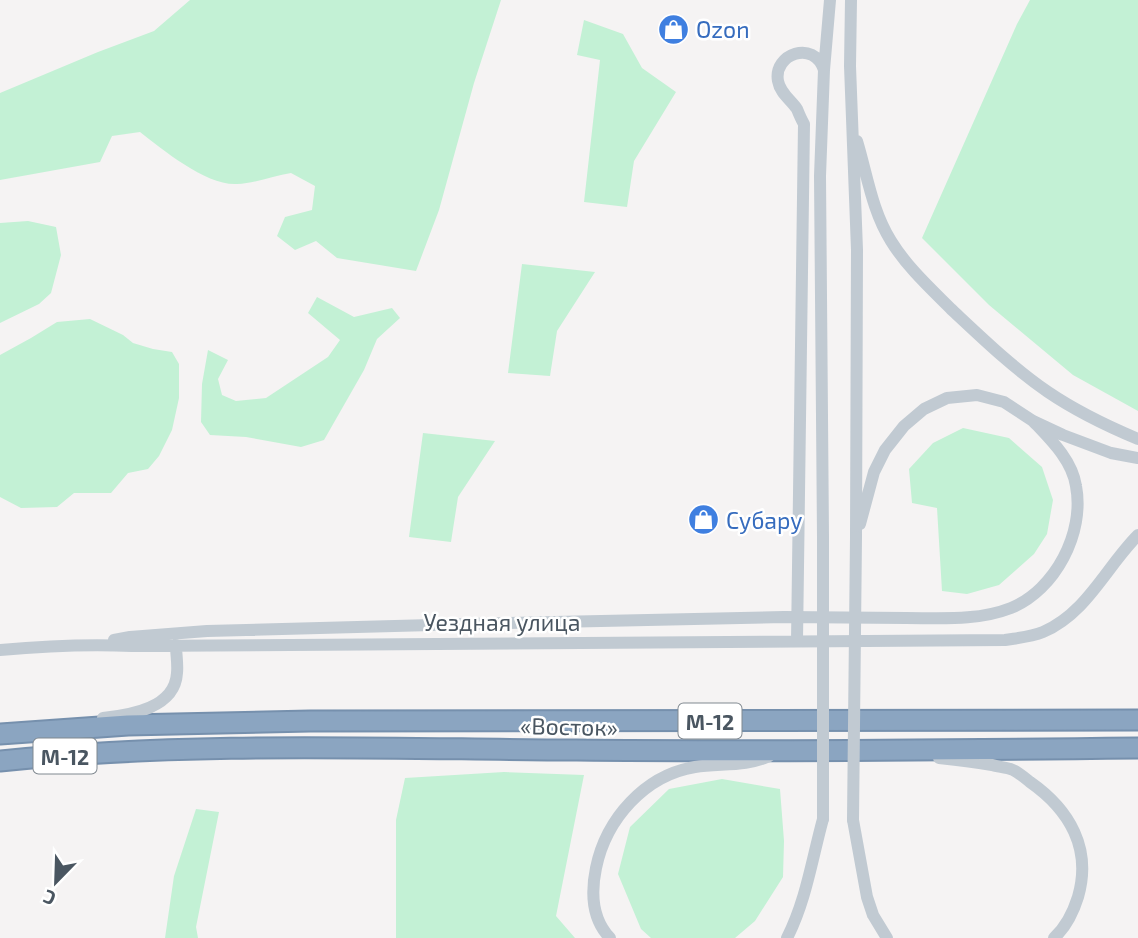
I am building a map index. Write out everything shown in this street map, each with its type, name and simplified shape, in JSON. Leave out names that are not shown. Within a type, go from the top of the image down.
[{"type":"highway","name":"«Восток»","points":[[0,734],[128,725],[310,721],[1138,720]]},
{"type":"highway","name":"«Восток»","points":[[0,761],[131,751],[239,748],[778,752],[1138,748]]},
{"type":"street","points":[[787,938],[804,894],[822,819],[820,176],[830,0]]},
{"type":"street","points":[[851,0],[850,66],[857,250],[853,820],[867,897],[873,915],[887,938]]},
{"type":"street","points":[[808,53],[819,43],[828,23]]},
{"type":"street","points":[[797,641],[804,124],[781,90],[778,71],[782,63],[798,53],[817,57],[824,70]]},
{"type":"street","points":[[852,121],[875,209],[891,240],[937,296],[978,335],[1047,392],[1079,412],[1138,439]]},
{"type":"street","points":[[856,537],[874,472],[885,450],[904,426],[924,409],[947,398],[977,395],[1004,402],[1033,421],[1063,435],[1111,453],[1138,458]]},
{"type":"street","name":"Уездная улица","points":[[0,650],[90,644],[132,646],[207,631],[797,617],[956,618],[992,614],[1031,597],[1049,581],[1063,561],[1073,536],[1077,513],[1076,486],[1066,459],[1033,421]]},
{"type":"street","name":"Уездная улица","points":[[176,639],[1005,640],[1041,633],[1069,618],[1138,535]]},
{"type":"street","points":[[30,732],[66,722],[130,715],[147,709],[168,693],[174,684],[177,674],[176,639]]},
{"type":"street","points":[[1110,720],[1138,712]]},
{"type":"street","points":[[906,750],[1012,769],[1042,790],[1065,815],[1082,855],[1083,881],[1075,907],[1063,929],[1054,938]]},
{"type":"street","points":[[610,938],[604,932],[595,912],[594,874],[608,834],[635,797],[668,775],[694,767],[762,759],[778,752]]},
{"type":"green space","points":[[190,0],[501,0],[474,83],[439,210],[416,271],[337,258],[316,241],[295,250],[277,236],[285,217],[312,210],[315,186],[291,173],[237,184],[212,179],[186,166],[140,132],[112,136],[100,162],[0,180],[0,93],[154,31]]},
{"type":"green space","points":[[1030,0],[1138,0],[1138,411],[1073,375],[989,305],[922,238]]},
{"type":"green space","points":[[584,20],[623,34],[642,68],[676,92],[634,161],[627,207],[584,202],[600,60],[577,55]]},
{"type":"green space","points":[[28,221],[56,227],[61,255],[51,293],[39,304],[0,323],[0,223]]},
{"type":"green space","points":[[522,264],[595,272],[557,331],[550,376],[508,373]]},
{"type":"green space","points":[[317,297],[354,317],[392,308],[400,318],[377,339],[364,370],[324,440],[301,447],[246,437],[210,435],[201,422],[202,384],[208,350],[228,360],[218,379],[222,395],[236,401],[266,398],[328,357],[340,340],[308,313]]},
{"type":"green space","points":[[90,319],[123,335],[133,343],[172,352],[179,364],[179,398],[172,430],[159,456],[148,469],[128,473],[111,493],[74,493],[57,507],[21,508],[0,497],[0,355],[57,322]]},
{"type":"green space","points":[[963,428],[1009,438],[1042,467],[1053,500],[1047,534],[1034,554],[999,585],[967,594],[942,591],[937,508],[912,503],[909,469],[933,443]]},
{"type":"green space","points":[[423,433],[495,441],[458,497],[451,542],[409,537]]},
{"type":"green space","points":[[504,772],[584,775],[556,916],[575,938],[396,938],[396,820],[405,778]]},
{"type":"green space","points":[[722,779],[780,789],[784,841],[783,877],[755,921],[735,938],[651,938],[641,929],[618,874],[630,827],[669,789]]},
{"type":"green space","points":[[196,809],[219,812],[196,927],[198,938],[165,938],[174,876]]},
{"type":"place","name":"Ozon","points":[[673,29]]},
{"type":"place","name":"Субару","points":[[703,520]]}]
